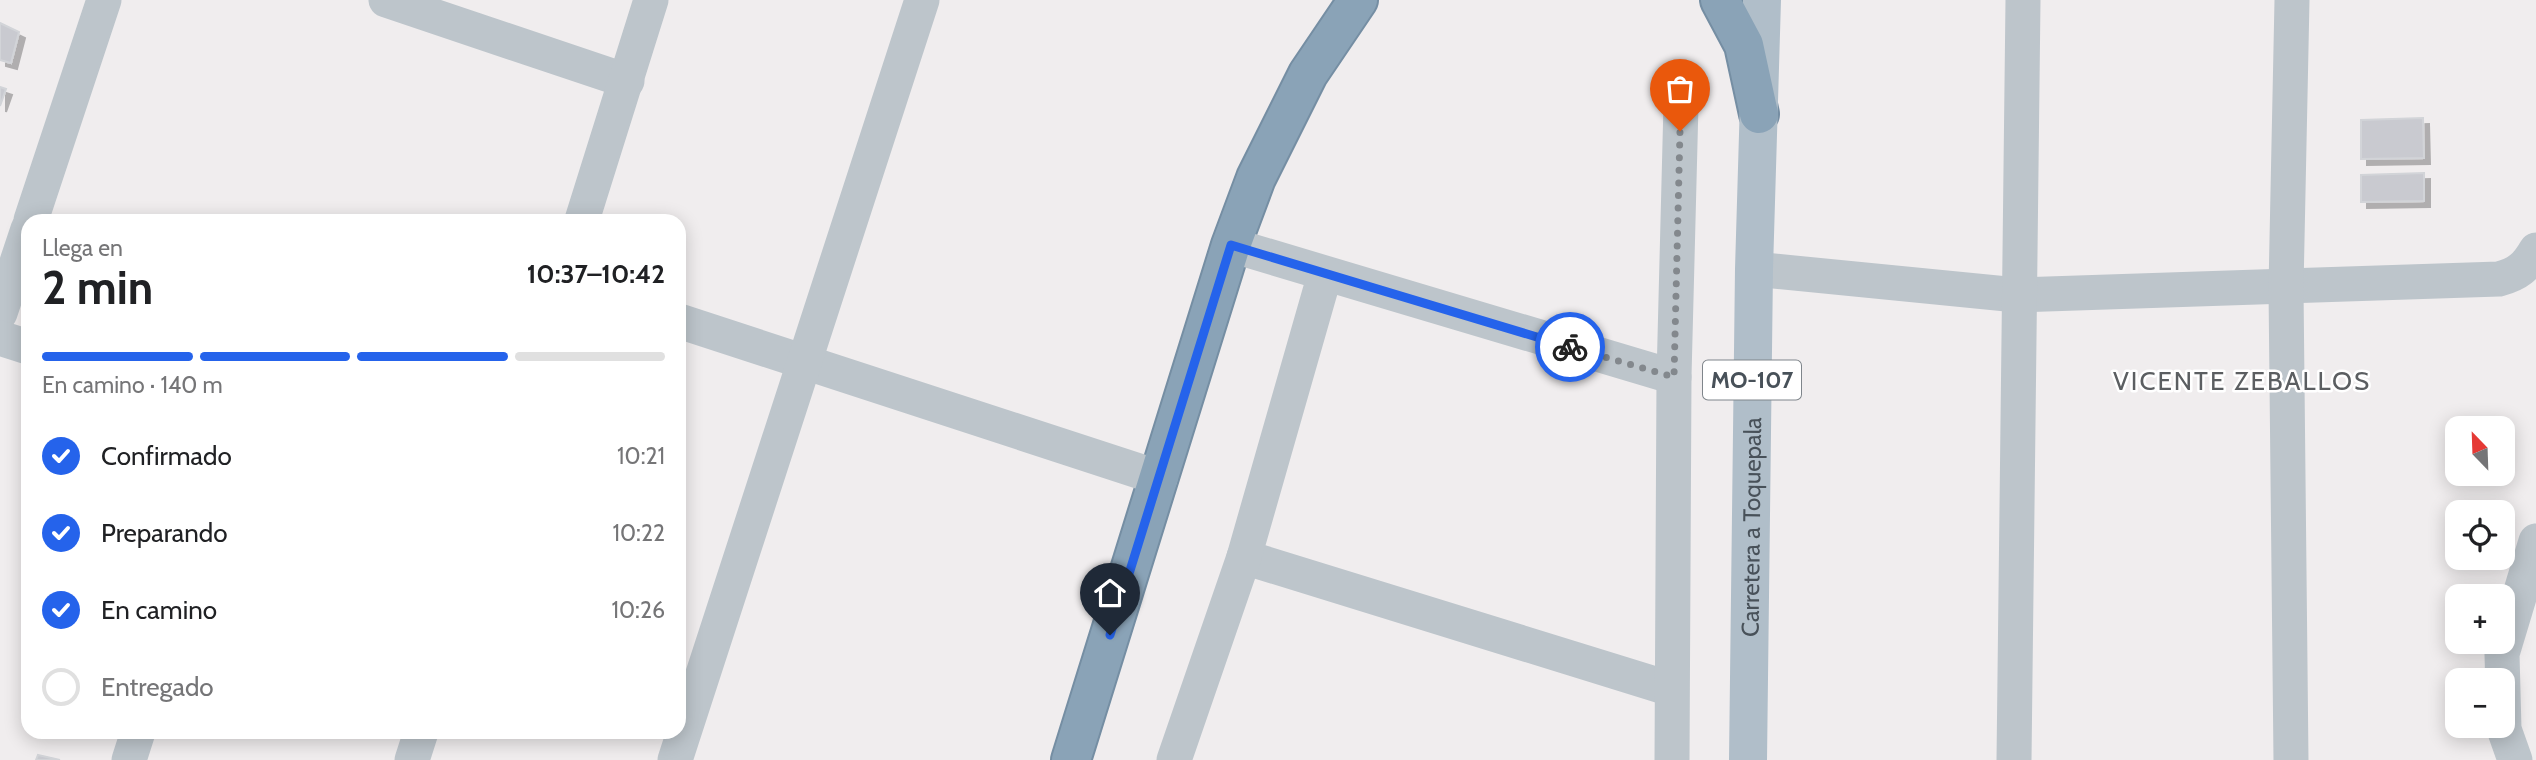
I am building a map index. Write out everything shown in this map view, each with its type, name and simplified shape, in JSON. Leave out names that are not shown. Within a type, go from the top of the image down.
[{"type":"highway","points":[[1071,760],[1231,245],[1256,178],[1308,74],[1358,0]]},
{"type":"highway","points":[[1720,0],[1744,45],[1759,114]]},
{"type":"main road","name":"Carretera a Toquepala","points":[[1748,760],[1754,270],[1762,0]]},
{"type":"street","points":[[33,214],[104,0]]},
{"type":"street","points":[[386,0],[626,81]]},
{"type":"street","points":[[584,214],[651,0]]},
{"type":"street","points":[[686,726],[922,0]]},
{"type":"street","points":[[2014,760],[2022,0]]},
{"type":"street","points":[[2291,760],[2286,288],[2292,0]]},
{"type":"street","points":[[1672,760],[1674,377],[1681,104]]},
{"type":"street","points":[[1231,245],[1674,377]]},
{"type":"street","points":[[0,313],[21,250]]},
{"type":"street","points":[[1754,270],[2017,295],[2499,279],[2516,275],[2528,264],[2536,250]]},
{"type":"street","points":[[1174,760],[1244,557],[1325,274]]},
{"type":"street","points":[[686,323],[1160,478]]},
{"type":"street","points":[[0,338],[21,345]]},
{"type":"street","points":[[2515,760],[2504,729],[2502,654],[2536,541]]},
{"type":"street","points":[[1244,557],[1671,689]]},
{"type":"street","points":[[129,760],[136,739]]},
{"type":"street","points":[[412,760],[419,739]]},
{"type":"street","points":[[675,760],[682,739]]},
{"type":"building","points":[[0,23],[19,32],[11,63],[0,60]]},
{"type":"building","points":[[0,87],[6,89],[0,106]]},
{"type":"building","points":[[2423,118],[2424,158],[2361,159],[2361,120]]},
{"type":"building","points":[[2424,173],[2424,201],[2361,202],[2361,175]]},
{"type":"building","points":[[38,755],[60,760],[36,760]]},
{"type":"way so far","points":[[1570,347],[1674,377],[1680,131]]},
{"type":"district","name":"VICENTE ZEBALLOS","points":[[2242,381]]},
{"type":"route","points":[[1110,635],[1231,245],[1570,347]]}]
